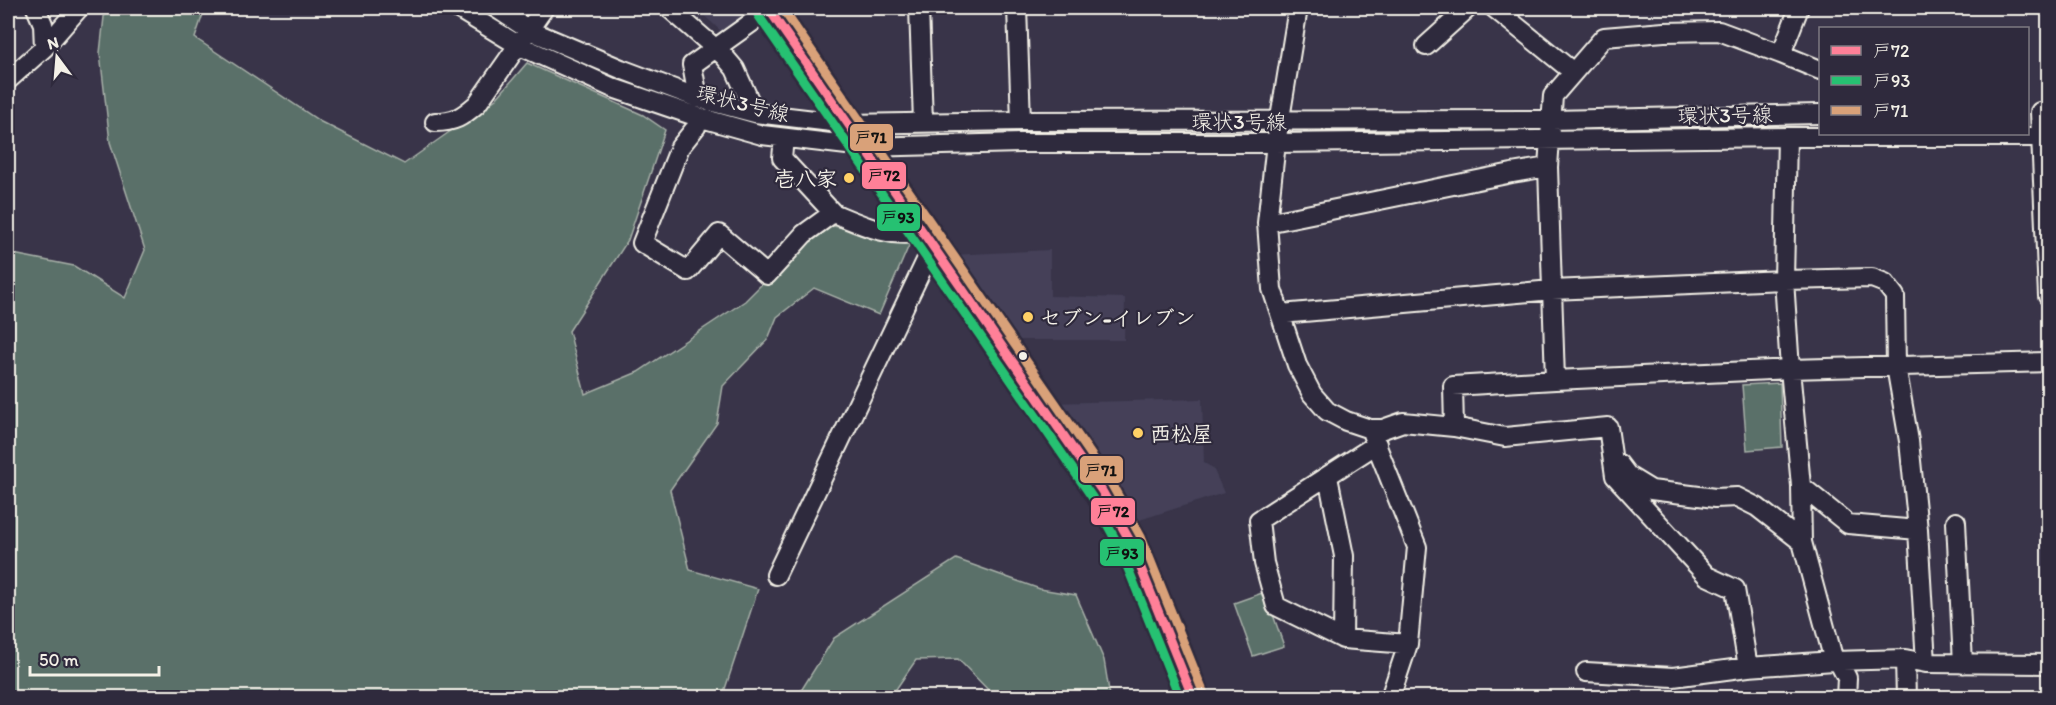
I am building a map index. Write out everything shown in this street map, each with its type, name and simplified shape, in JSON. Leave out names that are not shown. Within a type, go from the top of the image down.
[{"type":"street","points":[[36,8],[43,24],[44,48]]},
{"type":"street","points":[[8,80],[44,48],[79,8]]},
{"type":"street","name":"環状3号線","points":[[457,8],[518,45],[613,88],[698,117],[762,135],[864,147],[1021,143],[1276,143],[1883,135],[2045,137]]},
{"type":"street","name":"環状3号線","points":[[496,8],[529,30],[621,69],[698,98],[755,113],[848,124],[1021,120],[1552,120],[1819,114]]},
{"type":"street","points":[[435,123],[450,122],[464,115],[477,104],[544,8]]},
{"type":"street","points":[[669,8],[717,49],[735,69],[755,113]]},
{"type":"street","points":[[698,98],[692,65],[717,49],[770,8],[1102,490],[1130,541],[1193,698]]},
{"type":"street","points":[[919,8],[923,122]]},
{"type":"street","points":[[1017,8],[1021,120]]},
{"type":"street","points":[[1298,8],[1276,143],[1267,223],[1272,289],[1297,365],[1312,394],[1327,411],[1374,437],[1417,547],[1408,644],[1390,698]]},
{"type":"street","points":[[1426,46],[1468,8]]},
{"type":"street","points":[[1494,8],[1574,72]]},
{"type":"street","points":[[1781,54],[1799,8]]},
{"type":"street","points":[[1555,380],[1548,167],[1553,96],[1604,37],[1664,32],[1719,31],[1819,69]]},
{"type":"street","points":[[2039,112],[2045,137],[2049,297]]},
{"type":"street","points":[[698,117],[696,127],[680,147],[642,243],[688,271],[719,234],[767,275],[804,234],[833,213]]},
{"type":"street","points":[[1787,137],[1784,280],[1801,486],[1802,542],[1836,661],[1847,678],[1846,698]]},
{"type":"street","points":[[784,138],[782,158],[833,213],[885,232],[928,239]]},
{"type":"street","points":[[1267,223],[1548,167]]},
{"type":"street","points":[[776,575],[928,239]]},
{"type":"street","points":[[1281,314],[1552,290],[1872,278],[1886,284],[1895,296],[1896,366],[1909,441],[1918,530],[1926,663]]},
{"type":"street","points":[[1454,427],[1453,386],[1790,369],[2049,362]]},
{"type":"street","points":[[1408,644],[1343,639],[1275,606],[1264,563],[1259,520],[1328,477],[1383,429],[1403,422],[1454,427],[1505,437],[1608,427],[1615,476],[1707,576],[1735,589],[1748,667]]},
{"type":"street","points":[[1610,453],[1628,476],[1652,490],[1715,498],[1737,497],[1757,507],[1802,542]]},
{"type":"street","points":[[1328,477],[1344,556],[1343,639]]},
{"type":"street","points":[[1801,486],[1848,524],[1918,530]]},
{"type":"street","points":[[1956,522],[1963,664]]},
{"type":"street","points":[[1586,672],[1673,677],[1748,667],[1905,659],[1926,663],[2049,664]]},
{"type":"street","points":[[1905,659],[1906,698]]},
{"type":"shaded area","points":[[696,8],[750,8],[752,10],[723,33]]},
{"type":"shaded area","points":[[1050,250],[1050,296],[1125,298],[1124,340],[1005,340],[951,255]]},
{"type":"shaded area","name":"西松屋","points":[[1202,399],[1204,463],[1213,468],[1224,493],[1130,523],[1109,485],[1051,403]]},
{"type":"green space","points":[[105,8],[205,8],[195,38],[321,122],[404,164],[496,99],[527,63],[643,115],[665,130],[628,240],[569,331],[585,394],[638,372],[745,301],[822,224],[910,243],[879,315],[814,288],[777,317],[768,339],[723,386],[717,423],[670,490],[690,570],[758,589],[722,698],[8,697],[8,253],[74,266],[125,298],[145,250],[110,142],[100,53]]},
{"type":"green space","points":[[1780,383],[1782,447],[1747,450],[1742,385]]},
{"type":"green space","points":[[956,559],[1040,589],[1076,595],[1104,660],[1110,697],[995,697],[958,659],[916,660],[894,692],[898,697],[797,697],[834,638]]},
{"type":"green space","points":[[1265,592],[1284,646],[1253,656],[1234,603]]},
{"type":"transit line","name":"戸72","points":[[768,8],[1102,491],[1130,541],[1193,698]]},
{"type":"transit line","name":"戸71","points":[[782,8],[1112,485],[1141,537],[1204,694]]},
{"type":"transit line","name":"戸93","points":[[758,15],[1092,497],[1119,546],[1180,698]]},
{"type":"place","name":"壱八家","points":[[849,178]]},
{"type":"place","name":"セブン-イレブン","points":[[1028,317]]},
{"type":"place","name":"西松屋","points":[[1138,433]]}]
